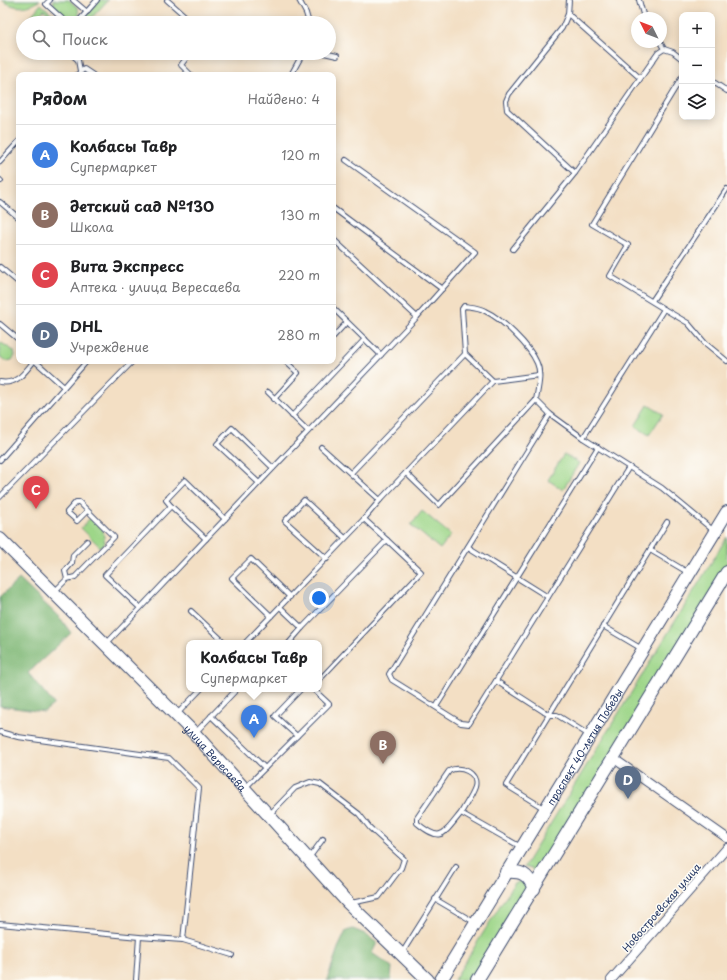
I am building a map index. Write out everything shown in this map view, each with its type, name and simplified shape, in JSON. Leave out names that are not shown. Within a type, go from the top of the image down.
[{"type":"main road","name":"проспект 40-летия Победы","points":[[441,980],[727,512]]},
{"type":"main road","name":"улица Вересаева","points":[[0,539],[195,734],[348,903],[428,980]]},
{"type":"main road","points":[[477,980],[727,572]]},
{"type":"main road","points":[[506,872],[516,871],[528,876],[534,888]]},
{"type":"street","points":[[613,758],[727,838]]},
{"type":"street","name":"Новостроевская улица","points":[[611,980],[727,848]]},
{"type":"lane","points":[[50,0],[46,4],[59,16]]},
{"type":"lane","points":[[73,0],[87,12]]},
{"type":"lane","points":[[83,16],[97,0]]},
{"type":"lane","points":[[167,0],[185,16]]},
{"type":"lane","points":[[299,0],[307,16]]},
{"type":"lane","points":[[569,0],[568,14],[562,28],[509,94],[506,102],[507,110],[575,173]]},
{"type":"lane","points":[[639,0],[642,12]]},
{"type":"lane","points":[[568,14],[640,78]]},
{"type":"lane","points":[[513,249],[575,173],[658,53],[664,49],[673,52],[679,57]]},
{"type":"lane","points":[[78,60],[79,72]]},
{"type":"lane","points":[[185,60],[181,65],[188,72]]},
{"type":"lane","points":[[292,72],[299,60]]},
{"type":"lane","points":[[80,72],[84,69],[88,72]]},
{"type":"lane","points":[[679,82],[592,224],[628,245],[610,276],[688,323],[705,343],[727,361]]},
{"type":"lane","points":[[715,82],[727,91]]},
{"type":"lane","points":[[0,162],[16,144]]},
{"type":"lane","points":[[105,644],[417,318],[475,252],[346,160]]},
{"type":"lane","points":[[652,301],[727,189]]},
{"type":"lane","points":[[0,202],[16,214]]},
{"type":"lane","points":[[336,210],[442,289]]},
{"type":"lane","points":[[336,242],[417,318]]},
{"type":"lane","points":[[0,267],[16,280]]},
{"type":"lane","points":[[406,473],[439,505],[536,400],[539,375],[537,363],[524,345],[494,316],[483,310],[464,306],[462,309],[465,354],[493,381]]},
{"type":"lane","points":[[583,438],[664,309]]},
{"type":"lane","points":[[336,311],[381,355]]},
{"type":"lane","points":[[336,334],[347,322]]},
{"type":"lane","points":[[0,324],[16,337]]},
{"type":"lane","points":[[292,416],[365,339]]},
{"type":"lane","points":[[351,473],[465,354]]},
{"type":"lane","points":[[0,382],[13,382],[18,379],[32,364]]},
{"type":"lane","points":[[38,364],[64,387]]},
{"type":"lane","points":[[0,460],[84,364]]},
{"type":"lane","points":[[0,497],[130,364]]},
{"type":"lane","points":[[274,399],[298,374],[288,364]]},
{"type":"lane","points":[[248,640],[327,559],[380,500],[493,381],[539,375]]},
{"type":"lane","points":[[268,392],[308,431]]},
{"type":"lane","points":[[536,400],[550,414],[583,438],[662,488],[715,532]]},
{"type":"lane","points":[[550,414],[388,674],[392,680],[461,723],[469,724],[629,467]]},
{"type":"lane","points":[[259,483],[217,444],[227,433],[232,428],[273,468]]},
{"type":"lane","points":[[321,447],[380,500]]},
{"type":"lane","points":[[436,707],[598,447]]},
{"type":"lane","points":[[206,539],[166,500],[185,480],[225,519]]},
{"type":"lane","points":[[327,559],[285,521],[304,500],[345,538]]},
{"type":"lane","points":[[54,592],[67,579],[75,577],[114,538],[87,511],[77,502],[67,512],[77,521],[87,511]]},
{"type":"lane","points":[[140,608],[105,575],[171,506]]},
{"type":"lane","points":[[322,677],[421,572],[364,519]]},
{"type":"lane","points":[[545,809],[506,785],[667,522]]},
{"type":"lane","points":[[291,640],[386,540]]},
{"type":"lane","points":[[67,579],[66,571],[72,563],[73,555],[87,541]]},
{"type":"lane","points":[[468,547],[548,597]]},
{"type":"lane","points":[[650,550],[689,573]]},
{"type":"lane","points":[[271,616],[232,578],[250,559],[290,597]]},
{"type":"lane","points":[[280,607],[302,628]]},
{"type":"lane","points":[[191,611],[222,640]]},
{"type":"lane","points":[[603,626],[642,649]]},
{"type":"lane","points":[[496,681],[549,715],[557,715],[590,735]]},
{"type":"lane","points":[[176,715],[198,692]]},
{"type":"lane","points":[[195,734],[234,692]]},
{"type":"lane","points":[[297,736],[275,716],[298,692]]},
{"type":"lane","points":[[244,788],[329,704],[316,692]]},
{"type":"lane","points":[[211,716],[264,768]]},
{"type":"lane","points":[[0,732],[18,738],[169,758],[199,788],[183,940]]},
{"type":"lane","points":[[454,768],[462,768],[469,771],[474,780],[475,786],[460,813],[446,832],[436,835],[429,833],[417,823],[417,818],[449,770],[454,768]]},
{"type":"lane","points":[[269,815],[295,788],[310,782],[320,784],[359,814],[370,828],[404,859],[401,868],[379,897],[348,903]]},
{"type":"lane","points":[[460,813],[521,847]]},
{"type":"lane","points":[[308,860],[323,839]]},
{"type":"lane","points":[[401,955],[456,866]]},
{"type":"lane","points":[[435,899],[475,923]]},
{"type":"lane","points":[[0,924],[183,940],[232,955]]},
{"type":"lane","points":[[136,980],[139,937]]},
{"type":"green space","points":[[2,0],[40,0],[31,5],[21,7],[11,5]]},
{"type":"green space","points":[[53,0],[69,0],[78,8],[79,16],[64,16],[55,8]]},
{"type":"green space","points":[[100,0],[108,0],[93,16],[86,16]]},
{"type":"green space","points":[[41,4],[55,16],[51,16],[44,10],[38,16],[31,16]]},
{"type":"green space","points":[[0,342],[14,351],[15,356],[12,360],[7,361],[0,357]]},
{"type":"green space","points":[[648,405],[663,414],[649,435],[635,426]]},
{"type":"green space","points":[[564,454],[579,463],[563,490],[548,480]]},
{"type":"green space","points":[[422,511],[451,535],[440,549],[411,525]]},
{"type":"green space","points":[[90,518],[103,530],[105,543],[100,547],[81,528]]},
{"type":"green space","points":[[727,537],[727,567],[538,875],[531,869],[524,867]]},
{"type":"green space","points":[[19,579],[61,619],[71,633],[28,673],[54,704],[44,712],[0,706],[0,597]]},
{"type":"green space","points":[[521,881],[527,886],[525,895],[472,980],[454,980],[514,883]]},
{"type":"green space","points":[[353,929],[365,934],[377,943],[372,953],[392,967],[391,980],[327,980],[338,948],[346,931]]},
{"type":"place","name":"Вита Экспресс","points":[[36,509]]},
{"type":"place","name":"Колбасы Тавр","points":[[254,738]]},
{"type":"place","name":"детский сад №130","points":[[383,764]]},
{"type":"place","name":"DHL","points":[[628,799]]}]
